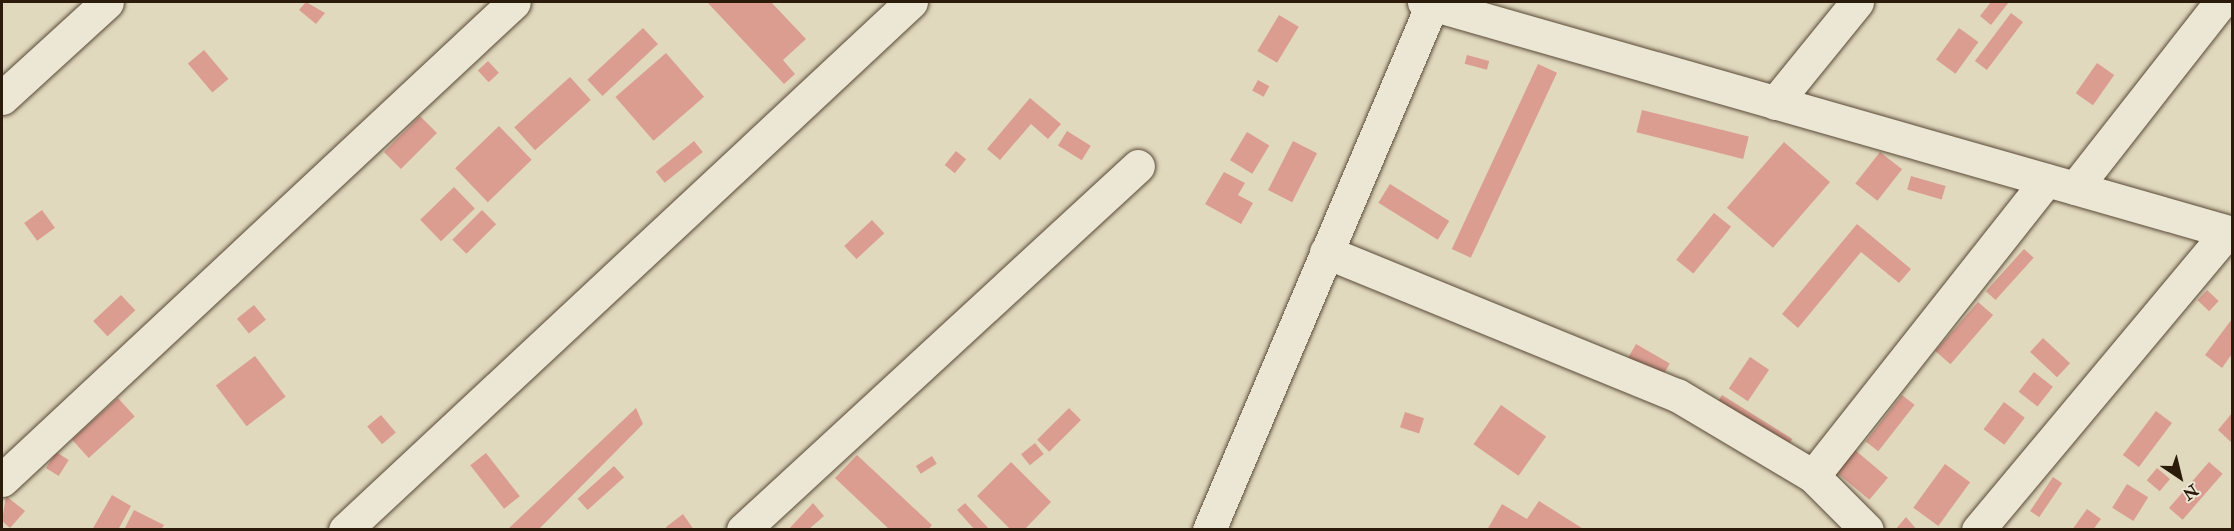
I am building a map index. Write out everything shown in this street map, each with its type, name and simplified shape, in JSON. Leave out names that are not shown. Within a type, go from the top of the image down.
[{"type":"street","points":[[2,98],[107,2]]},
{"type":"street","points":[[2,480],[514,2]]},
{"type":"street","points":[[345,530],[911,2]]},
{"type":"street","points":[[1775,103],[1857,2]]},
{"type":"street","points":[[1813,476],[2061,184],[2221,2]]},
{"type":"street","points":[[1209,530],[1429,3],[2230,232],[1978,530]]},
{"type":"street","points":[[743,530],[1138,166]]},
{"type":"street","points":[[1326,252],[1677,395],[1813,476],[1868,530]]},
{"type":"building","points":[[306,2],[325,13],[316,24],[299,10]]},
{"type":"building","points":[[707,2],[771,2],[806,39],[783,60],[795,74],[784,84]]},
{"type":"building","points":[[1991,2],[2009,2],[1991,25],[1980,16]]},
{"type":"building","points":[[2011,13],[2023,22],[1987,70],[1975,61]]},
{"type":"building","points":[[1279,15],[1299,27],[1277,63],[1257,51]]},
{"type":"building","points":[[643,28],[658,44],[602,96],[587,80]]},
{"type":"building","points":[[1959,28],[1978,42],[1955,74],[1936,60]]},
{"type":"building","points":[[204,50],[228,79],[212,93],[188,63]]},
{"type":"building","points":[[666,53],[704,97],[653,141],[615,97]]},
{"type":"building","points":[[1467,55],[1489,61],[1487,70],[1465,64]]},
{"type":"building","points":[[488,61],[499,73],[489,82],[478,71]]},
{"type":"building","points":[[2097,63],[2114,75],[2093,105],[2076,93]]},
{"type":"building","points":[[1538,64],[1557,73],[1471,258],[1452,249]]},
{"type":"building","points":[[570,77],[591,100],[535,150],[514,127]]},
{"type":"building","points":[[1258,80],[1269,86],[1264,97],[1252,90]]},
{"type":"building","points":[[1030,98],[1061,124],[1048,139],[1031,124],[1000,160],[987,149]]},
{"type":"building","points":[[1642,110],[1749,137],[1743,159],[1636,132]]},
{"type":"building","points":[[420,116],[437,133],[401,169],[384,152]]},
{"type":"building","points":[[499,126],[532,160],[488,202],[455,168]]},
{"type":"building","points":[[1067,131],[1091,146],[1082,160],[1058,145]]},
{"type":"building","points":[[1247,132],[1269,145],[1252,174],[1230,160]]},
{"type":"building","points":[[694,141],[703,152],[665,183],[656,172]]},
{"type":"building","points":[[1293,141],[1317,153],[1292,202],[1268,190]]},
{"type":"building","points":[[1784,142],[1830,182],[1773,248],[1727,208]]},
{"type":"building","points":[[956,151],[966,159],[955,173],[945,165]]},
{"type":"building","points":[[1880,152],[1902,169],[1877,201],[1855,184]]},
{"type":"building","points":[[1224,172],[1245,183],[1238,195],[1253,203],[1241,224],[1205,204]]},
{"type":"building","points":[[1911,176],[1946,186],[1942,199],[1907,189]]},
{"type":"building","points":[[1390,184],[1449,221],[1438,240],[1378,203]]},
{"type":"building","points":[[454,187],[475,209],[441,241],[420,220]]},
{"type":"building","points":[[42,210],[55,228],[37,241],[24,223]]},
{"type":"building","points":[[482,210],[496,224],[466,254],[452,240]]},
{"type":"building","points":[[1714,213],[1731,227],[1693,273],[1676,260]]},
{"type":"building","points":[[872,220],[884,233],[856,259],[844,246]]},
{"type":"building","points":[[1857,224],[1911,269],[1899,283],[1861,252],[1798,328],[1782,314]]},
{"type":"building","points":[[2024,249],[2034,258],[1996,300],[1986,291]]},
{"type":"building","points":[[2207,290],[2219,301],[2209,311],[2197,300]]},
{"type":"building","points":[[121,295],[135,310],[108,336],[93,321]]},
{"type":"building","points":[[1978,302],[1993,315],[1950,364],[1935,351]]},
{"type":"building","points":[[254,305],[266,320],[249,334],[237,319]]},
{"type":"building","points":[[2232,319],[2232,354],[2222,368],[2205,355]]},
{"type":"building","points":[[2043,338],[2070,363],[2057,377],[2030,352]]},
{"type":"building","points":[[1636,344],[1670,364],[1661,378],[1628,359]]},
{"type":"building","points":[[255,356],[286,397],[247,426],[216,385]]},
{"type":"building","points":[[1750,357],[1769,370],[1748,401],[1729,389]]},
{"type":"building","points":[[2034,372],[2053,387],[2038,406],[2019,392]]},
{"type":"building","points":[[1722,395],[1792,439],[1787,448],[1716,404]]},
{"type":"building","points":[[1902,395],[1915,405],[1878,451],[1866,441]]},
{"type":"building","points":[[118,398],[135,417],[89,458],[72,439]]},
{"type":"building","points":[[2004,402],[2025,418],[2004,445],[1984,429]]},
{"type":"building","points":[[1501,405],[1546,437],[1519,476],[1473,444]]},
{"type":"building","points":[[636,408],[643,424],[538,530],[507,530]]},
{"type":"building","points":[[1069,408],[1081,420],[1049,452],[1037,440]]},
{"type":"building","points":[[2156,411],[2172,423],[2139,467],[2123,455]]},
{"type":"building","points":[[1405,412],[1424,418],[1419,433],[1400,427]]},
{"type":"building","points":[[2232,413],[2232,443],[2218,430]]},
{"type":"building","points":[[381,415],[396,433],[382,444],[367,427]]},
{"type":"building","points":[[1035,443],[1044,454],[1030,465],[1021,454]]},
{"type":"building","points":[[1855,450],[1888,478],[1869,500],[1836,472]]},
{"type":"building","points":[[56,452],[69,460],[59,476],[46,468]]},
{"type":"building","points":[[486,453],[520,496],[504,509],[470,465]]},
{"type":"building","points":[[857,455],[932,525],[928,530],[890,530],[835,478]]},
{"type":"building","points":[[932,456],[937,464],[921,474],[916,466]]},
{"type":"building","points":[[1011,462],[1051,502],[1024,530],[1011,530],[977,496]]},
{"type":"building","points":[[2209,462],[2223,474],[2183,520],[2169,508]]},
{"type":"building","points":[[1945,464],[1970,482],[1938,526],[1913,508]]},
{"type":"building","points":[[614,466],[624,477],[588,510],[578,499]]},
{"type":"building","points":[[2157,468],[2170,479],[2160,491],[2147,480]]},
{"type":"building","points":[[2053,477],[2062,483],[2039,517],[2030,511]]},
{"type":"building","points":[[2127,484],[2148,497],[2133,521],[2112,508]]},
{"type":"building","points":[[112,495],[131,506],[118,530],[92,530]]},
{"type":"building","points":[[6,496],[25,511],[10,528],[2,521]]},
{"type":"building","points":[[1539,501],[1585,530],[1487,530],[1502,504],[1527,519]]},
{"type":"building","points":[[813,503],[824,516],[808,530],[788,530]]},
{"type":"building","points":[[965,503],[990,530],[975,530],[957,510]]},
{"type":"building","points":[[2087,509],[2101,519],[2093,530],[2072,530]]},
{"type":"building","points":[[134,510],[164,525],[161,530],[124,530]]},
{"type":"building","points":[[683,514],[694,530],[668,530],[666,527]]},
{"type":"building","points":[[1906,517],[1917,530],[1895,530]]}]
